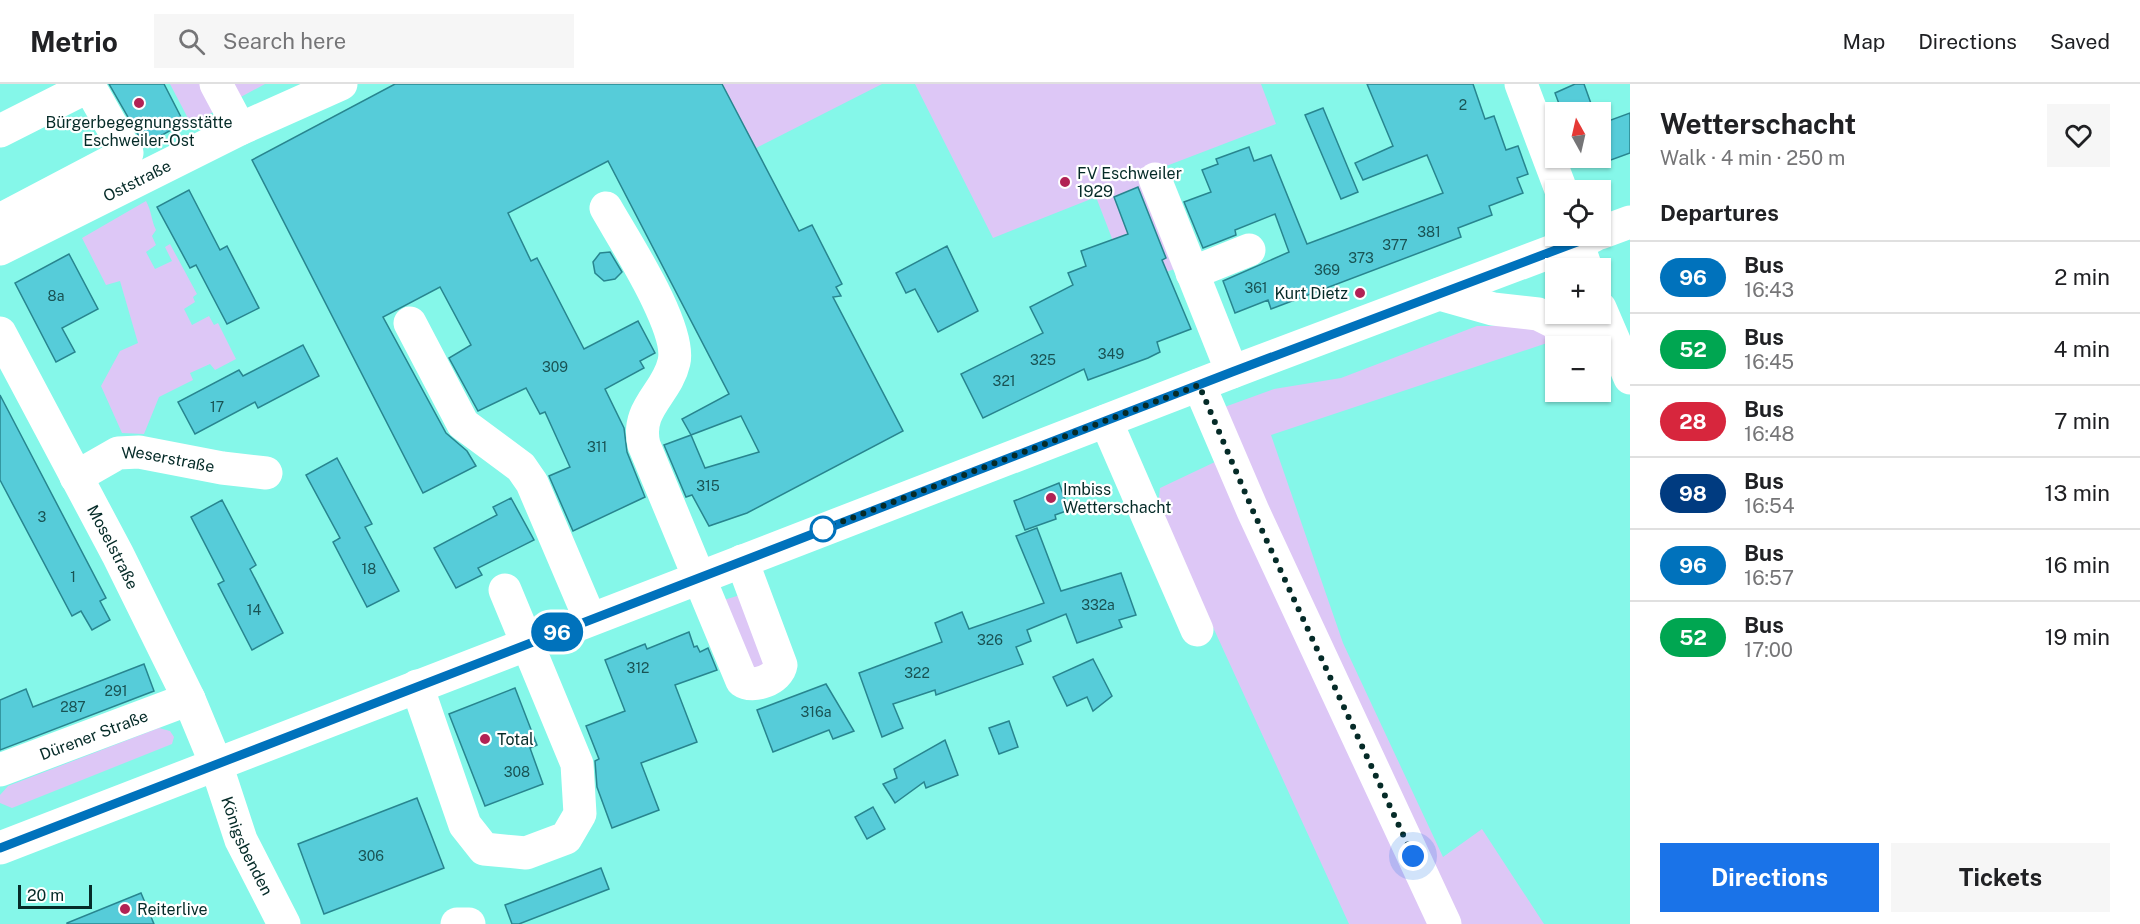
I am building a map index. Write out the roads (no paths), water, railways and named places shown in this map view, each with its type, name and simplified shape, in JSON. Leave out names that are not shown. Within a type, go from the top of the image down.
[{"type":"street","points":[[216,84],[240,129]]},
{"type":"street","name":"Oststraße","points":[[0,249],[116,174],[240,129],[341,84]]},
{"type":"street","points":[[1521,84],[1557,180]]},
{"type":"street","points":[[0,106],[63,87],[89,86],[127,153],[116,174],[0,220]]},
{"type":"street","points":[[0,131],[63,87]]},
{"type":"street","points":[[1155,179],[1232,372]]},
{"type":"street","points":[[606,208],[659,303],[675,351],[674,363],[650,405],[642,423],[641,434],[698,578],[742,681],[746,684],[765,681],[780,670],[781,659],[742,561]]},
{"type":"street","points":[[1611,231],[1630,222]]},
{"type":"street","points":[[1,845],[1232,372],[1440,294],[1577,246]]},
{"type":"street","points":[[1192,273],[1249,250]]},
{"type":"street","points":[[1440,294],[1493,309],[1538,314],[1624,366]]},
{"type":"street","points":[[410,323],[463,424],[521,467],[532,483],[590,619]]},
{"type":"street","points":[[1607,324],[1624,366]]},
{"type":"street","name":"Moselstraße","points":[[0,333],[189,699],[216,764]]},
{"type":"street","points":[[1199,385],[1253,511],[1445,924]]},
{"type":"street","points":[[1106,421],[1197,630]]},
{"type":"street","name":"Weserstraße","points":[[76,477],[118,453],[139,452],[222,468],[266,472]]},
{"type":"street","points":[[417,686],[465,825],[484,849],[526,853],[566,838],[580,814],[577,764],[505,590]]},
{"type":"street","name":"Dürener Straße","points":[[0,770],[189,699]]},
{"type":"street","name":"Königsbenden","points":[[216,764],[241,840],[284,924]]},
{"type":"street","points":[[457,924],[469,924]]},
{"type":"place","name":"Bürgerbegegnungsstätte Eschweiler-Ost","points":[[139,103]]},
{"type":"place","name":"FV Eschweiler 1929","points":[[1065,182]]},
{"type":"place","name":"Kurt Dietz","points":[[1360,293]]},
{"type":"place","name":"Imbiss Wetterschacht","points":[[1051,498]]},
{"type":"place","name":"Total","points":[[485,739]]},
{"type":"place","name":"Reiterlive","points":[[125,909]]}]
